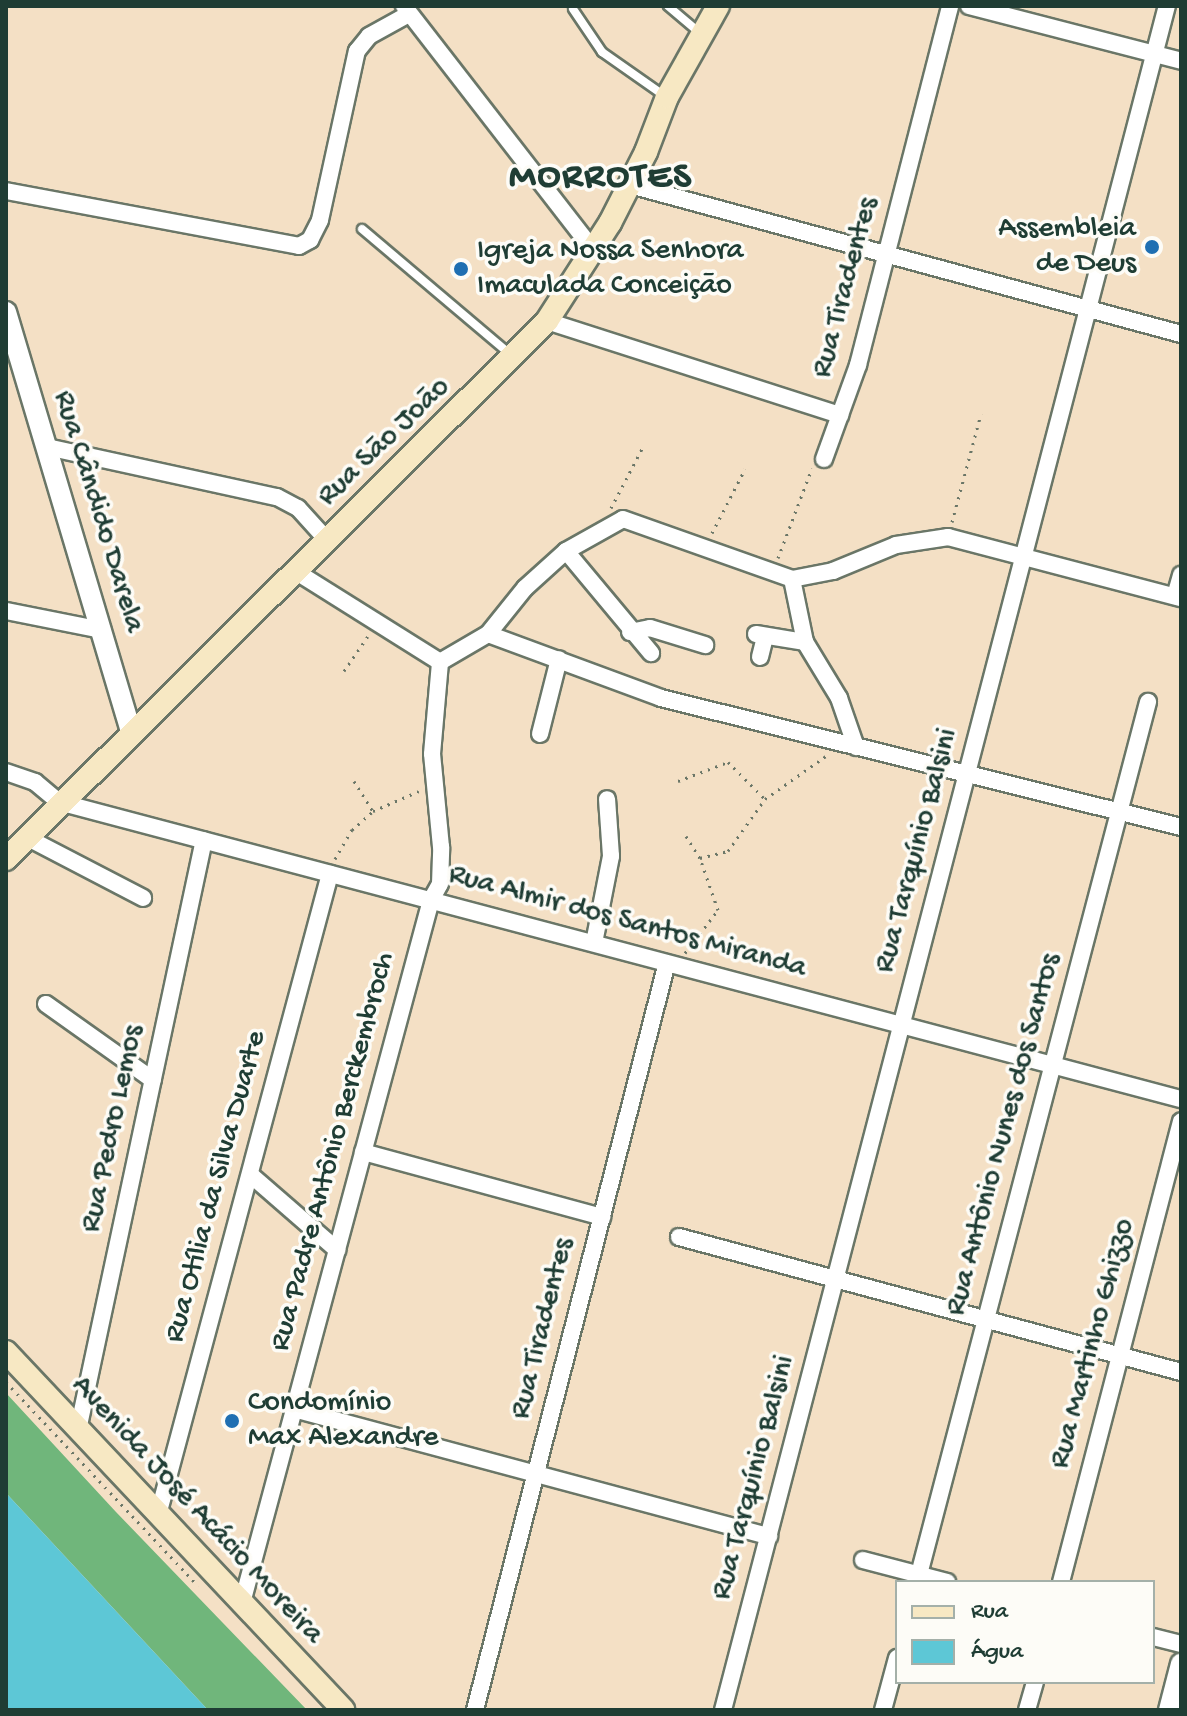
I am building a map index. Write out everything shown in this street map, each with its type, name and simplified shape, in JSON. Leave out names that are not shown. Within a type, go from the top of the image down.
[{"type":"main road","name":"Rua São João","points":[[6,859],[131,730],[514,358],[547,321],[594,251],[630,185],[667,97],[718,6]]},
{"type":"main road","name":"Avenida José Acácio Moreira","points":[[6,1352],[343,1710]]},
{"type":"street","name":"Rua Tiradentes","points":[[824,459],[840,415],[886,254],[950,6]]},
{"type":"street","points":[[969,6],[1181,61]]},
{"type":"street","name":"Rua Tarquínio Balsini","points":[[723,1710],[1167,6]]},
{"type":"street","points":[[6,191],[299,246],[310,240],[320,220],[357,51],[369,36],[406,10],[594,251]]},
{"type":"street","points":[[630,185],[1181,334]]},
{"type":"street","name":"Rua Cândido Darela","points":[[6,312],[131,730]]},
{"type":"street","points":[[547,321],[840,415]]},
{"type":"street","points":[[47,447],[277,497],[298,508],[327,540]]},
{"type":"street","points":[[295,571],[440,662],[488,634],[525,588],[566,551],[615,520],[629,519],[792,579],[833,571],[896,545],[948,537],[1178,597],[1181,575]]},
{"type":"street","points":[[566,551],[630,632],[651,653]]},
{"type":"street","points":[[792,579],[805,642],[839,698],[856,747]]},
{"type":"street","points":[[6,611],[102,630]]},
{"type":"street","points":[[630,632],[650,628],[705,645]]},
{"type":"street","points":[[488,634],[661,698],[839,743],[968,771],[1181,827]]},
{"type":"street","points":[[760,657],[761,636],[805,642]]},
{"type":"street","points":[[540,734],[559,659]]},
{"type":"street","name":"Rua Padre Antônio Berckembroch","points":[[242,1603],[431,900],[442,870],[434,788],[440,662]]},
{"type":"street","name":"Rua Antônio Nunes dos Santos","points":[[918,1578],[1148,702]]},
{"type":"street","points":[[6,772],[35,782],[59,802]]},
{"type":"street","points":[[594,943],[611,856],[607,799]]},
{"type":"street","name":"Rua Almir dos Santos Miranda","points":[[59,802],[1181,1099]]},
{"type":"street","points":[[26,837],[143,898]]},
{"type":"street","name":"Rua Pedro Lemos","points":[[78,1430],[204,840]]},
{"type":"street","name":"Rua Otília da Silva Duarte","points":[[158,1515],[252,1176],[268,1097],[330,874]]},
{"type":"street","name":"Rua Tiradentes","points":[[475,1710],[602,1217],[671,964]]},
{"type":"street","points":[[46,1004],[153,1080]]},
{"type":"street","name":"Rua Martinho Ghizzo","points":[[1062,1580],[1181,1121]]},
{"type":"street","points":[[363,1152],[602,1217]]},
{"type":"street","points":[[252,1176],[337,1250]]},
{"type":"street","points":[[679,1237],[1181,1372]]},
{"type":"street","points":[[294,1409],[769,1536]]},
{"type":"street","points":[[863,1560],[918,1578]]},
{"type":"street","points":[[1155,1638],[1181,1644]]},
{"type":"street","points":[[1169,1710],[1181,1664]]},
{"type":"street","points":[[883,1710],[895,1665]]},
{"type":"street","points":[[1027,1710],[1034,1684]]},
{"type":"lane","points":[[668,6],[702,35]]},
{"type":"lane","points":[[573,9],[602,52],[667,97]]},
{"type":"lane","points":[[362,229],[514,358]]},
{"type":"path","points":[[948,537],[981,414]]},
{"type":"path","points":[[615,520],[611,508],[644,445]]},
{"type":"path","points":[[772,573],[814,462],[824,459]]},
{"type":"path","points":[[705,548],[745,469]]},
{"type":"path","points":[[344,671],[377,622]]},
{"type":"path","points":[[700,858],[728,851],[765,799],[804,776],[839,743]]},
{"type":"path","points":[[678,781],[728,762],[765,799]]},
{"type":"path","points":[[354,781],[373,811]]},
{"type":"path","points":[[330,874],[344,841],[373,811],[434,788]]},
{"type":"path","points":[[671,964],[718,910],[700,858],[686,836]]},
{"type":"path","points":[[6,1382],[207,1595]]},
{"type":"green space","points":[[6,1393],[307,1710],[208,1710],[6,1493]]},
{"type":"water","points":[[6,1493],[208,1710],[6,1710]]},
{"type":"place","name":"Assembleia de Deus","points":[[1152,247]]},
{"type":"place","name":"Igreja Nossa Senhora Imaculada Conceição","points":[[461,269]]},
{"type":"place","name":"Condomínio Max Alexandre","points":[[232,1421]]},
{"type":"district","name":"MORROTES","points":[[601,179]]}]
